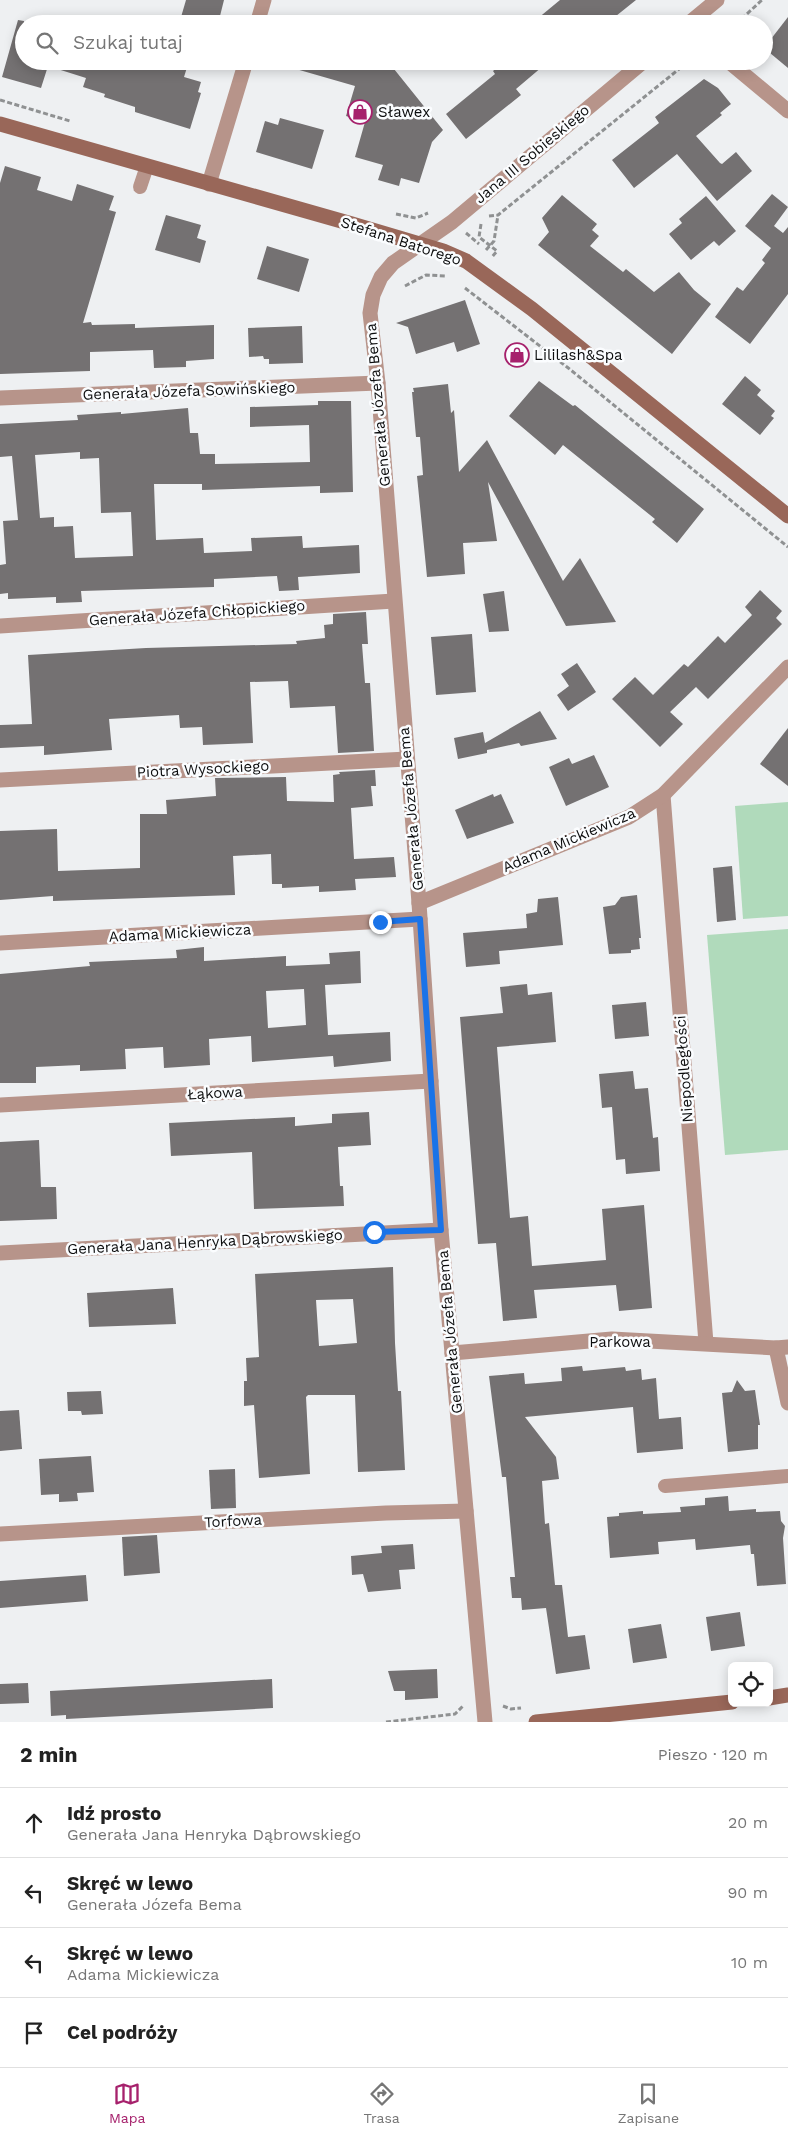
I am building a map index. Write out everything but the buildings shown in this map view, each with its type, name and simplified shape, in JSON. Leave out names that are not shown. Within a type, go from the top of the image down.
[{"type":"street","points":[[260,15],[264,0]]},
{"type":"street","points":[[699,15],[718,0]]},
{"type":"street","points":[[209,184],[243,70]]},
{"type":"street","name":"Jana III Sobieskiego","points":[[419,244],[452,222],[633,70]]},
{"type":"street","points":[[739,70],[788,111]]},
{"type":"street","name":"Stefana Batorego","points":[[0,124],[443,251],[481,270],[788,516]]},
{"type":"street","name":"Generała Józefa Bema","points":[[419,244],[394,263],[381,277],[373,295],[370,313],[378,383],[419,903],[441,1230],[485,1722]]},
{"type":"street","name":"Generała Józefa Sowińskiego","points":[[0,398],[378,383]]},
{"type":"street","name":"Generała Józefa Chłopickiego","points":[[0,626],[394,601]]},
{"type":"street","name":"Adama Mickiewicza","points":[[419,903],[629,817],[663,795],[788,667]]},
{"type":"street","name":"Piotra Wysockiego","points":[[0,780],[407,759]]},
{"type":"street","name":"Niepodległości","points":[[663,795],[706,1343]]},
{"type":"street","name":"Adama Mickiewicza","points":[[0,943],[420,919]]},
{"type":"street","name":"Łąkowa","points":[[0,1105],[431,1081]]},
{"type":"street","name":"Generała Jana Henryka Dąbrowskiego","points":[[0,1254],[441,1230]]},
{"type":"street","name":"Parkowa","points":[[452,1353],[612,1339],[782,1348]]},
{"type":"street","points":[[782,1348],[788,1403]]},
{"type":"street","name":"Torfowa","points":[[0,1534],[386,1513],[466,1511]]},
{"type":"street","points":[[773,1697],[788,1695]]},
{"type":"street","points":[[536,1722],[728,1702]]},
{"type":"lane","points":[[140,187],[147,166]]},
{"type":"lane","points":[[665,1486],[788,1476]]},
{"type":"path","points":[[745,15],[762,0]]},
{"type":"path","points":[[493,255],[497,251],[479,237],[482,217],[498,215],[678,70]]},
{"type":"path","points":[[486,250],[494,241],[498,215]]},
{"type":"path","points":[[465,288],[567,367],[788,546]]},
{"type":"path","points":[[386,1722],[448,1715]]},
{"type":"green space","points":[[788,802],[788,916],[743,919],[735,806]]},
{"type":"green space","points":[[788,929],[788,1150],[725,1155],[707,935]]},
{"type":"place","name":"Sławex","points":[[360,112]]},
{"type":"place","name":"Lililash&Spa","points":[[517,355]]},
{"type":"route","points":[[374,1232],[441,1230],[420,919],[380,922]]}]
